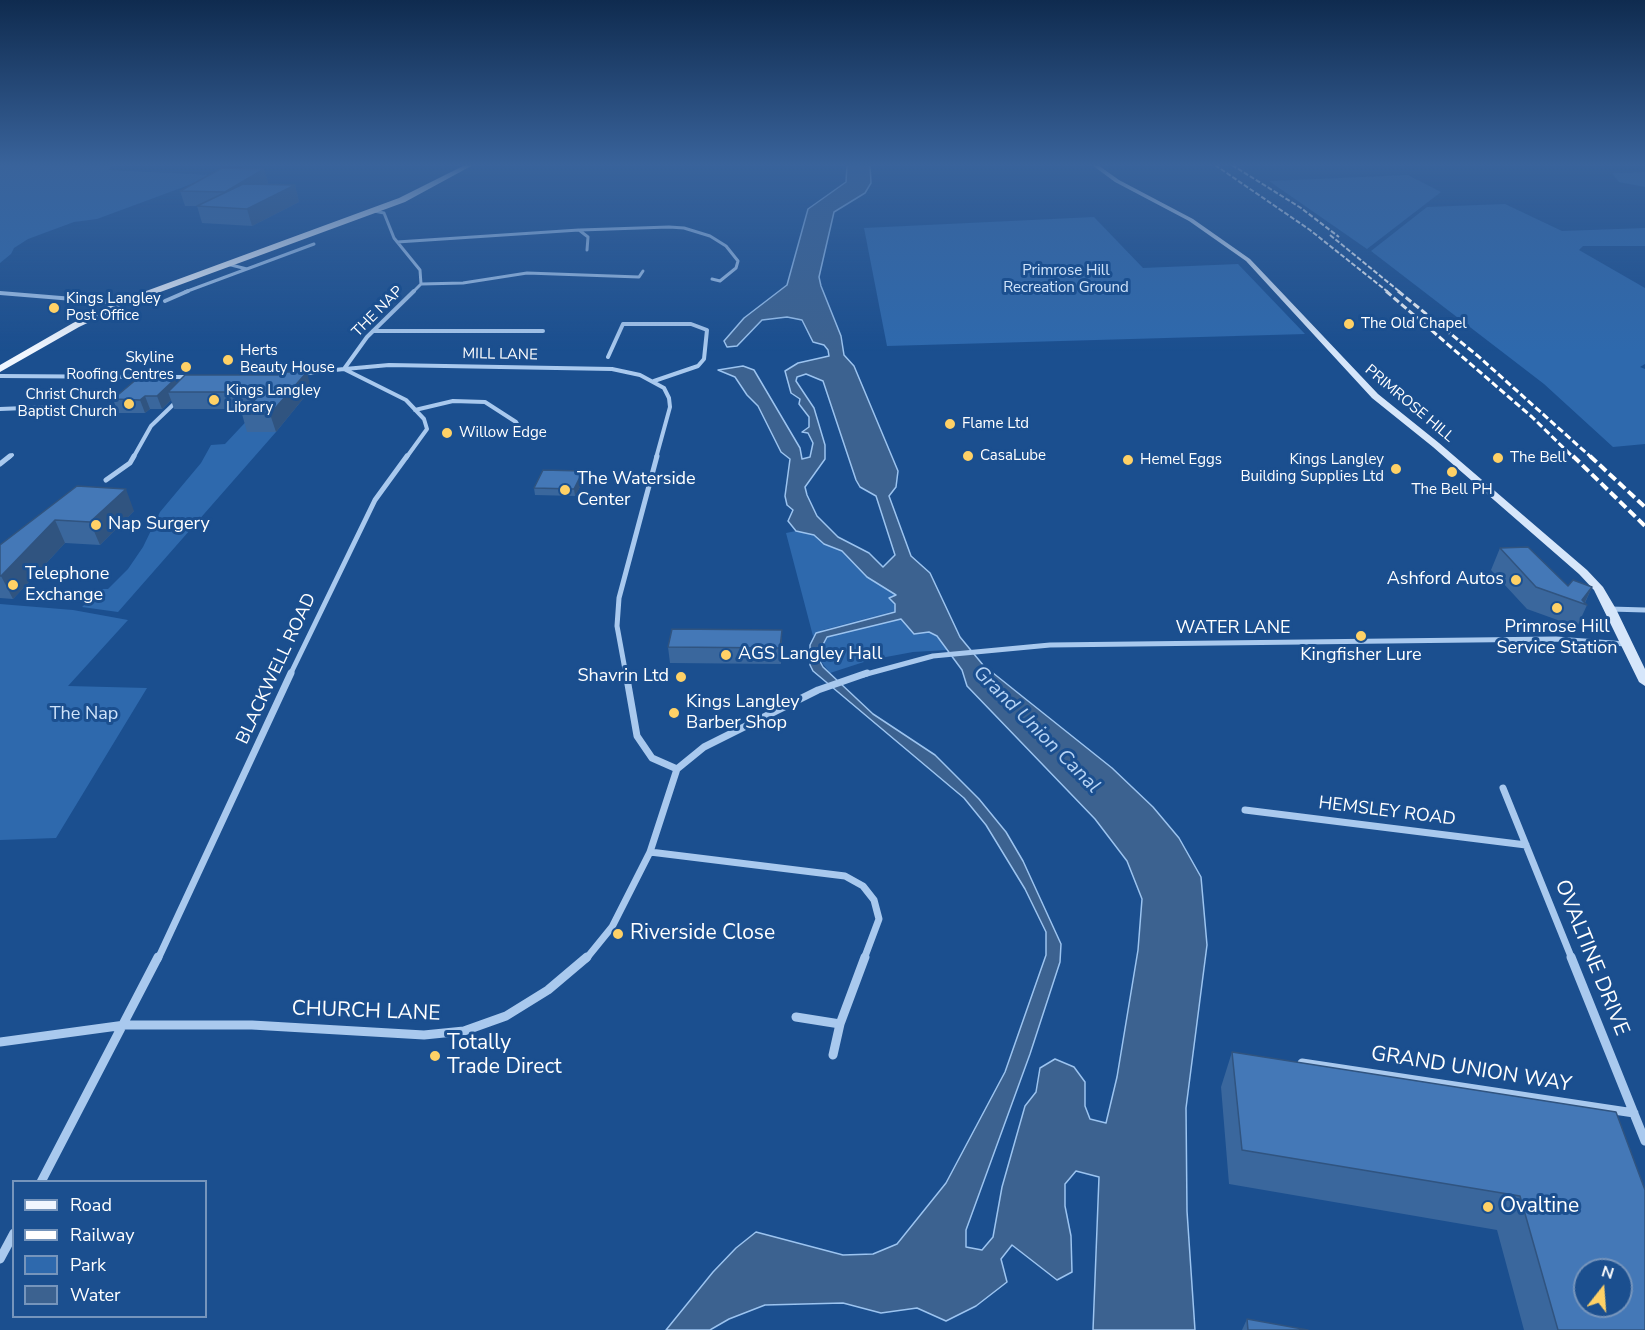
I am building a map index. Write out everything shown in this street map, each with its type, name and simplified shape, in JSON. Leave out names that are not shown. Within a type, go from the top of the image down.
[{"type":"main road","points":[[0,369],[122,303],[329,227]]},
{"type":"street","points":[[390,227],[397,242],[420,270],[422,285],[463,283],[527,273],[639,277]]},
{"type":"street","points":[[397,242],[579,230],[667,227]]},
{"type":"street","points":[[669,227],[704,234],[726,246],[738,261],[736,268],[720,281]]},
{"type":"street","name":"PRIMROSE HILL","points":[[1201,227],[1260,270],[1344,365],[1375,396],[1436,444],[1567,557],[1599,589],[1645,682]]},
{"type":"street","points":[[579,230],[588,237],[587,250]]},
{"type":"street","points":[[165,301],[314,244]]},
{"type":"street","points":[[227,264],[247,269]]},
{"type":"street","points":[[636,283],[643,271]]},
{"type":"street","points":[[712,279],[728,282]]},
{"type":"street","name":"THE NAP","points":[[344,369],[373,331],[422,285]]},
{"type":"street","points":[[0,293],[122,303]]},
{"type":"street","points":[[608,357],[624,322],[691,324],[707,330],[704,359],[698,366],[654,381]]},
{"type":"street","points":[[373,331],[543,331]]},
{"type":"street","name":"MILL LANE","points":[[344,369],[389,365],[612,369],[628,371],[654,381]]},
{"type":"street","points":[[294,374],[344,369],[391,390],[415,410],[453,401],[485,402],[516,422],[522,430]]},
{"type":"street","points":[[0,376],[150,377]]},
{"type":"street","points":[[161,377],[201,376]]},
{"type":"street","points":[[654,381],[664,388],[670,406],[619,598],[617,626],[637,736],[652,758],[677,769]]},
{"type":"street","points":[[106,480],[130,463],[152,426],[180,398]]},
{"type":"street","points":[[0,409],[50,406]]},
{"type":"street","name":"BLACKWELL ROAD","points":[[125,1025],[193,887],[313,626],[370,511],[427,429],[424,419],[415,410]]},
{"type":"street","points":[[0,464],[12,455]]},
{"type":"street","points":[[1610,609],[1645,610]]},
{"type":"street","name":"WATER LANE","points":[[677,769],[704,747],[818,690],[842,680],[933,656],[1050,645],[1556,639],[1627,644]]},
{"type":"street","name":"CHURCH LANE","points":[[0,1042],[125,1025],[252,1025],[424,1035],[464,1031],[506,1016],[548,990],[585,960],[612,927],[650,852],[677,769]]},
{"type":"street","name":"OVALTINE DRIVE","points":[[1503,788],[1645,1141]]},
{"type":"street","name":"HEMSLEY ROAD","points":[[1245,810],[1526,845]]},
{"type":"street","points":[[650,852],[845,876],[863,886],[874,900],[879,919],[840,1024],[833,1056]]},
{"type":"street","points":[[796,1017],[840,1024]]},
{"type":"street","points":[[42,1180],[125,1025]]},
{"type":"street","name":"GRAND UNION WAY","points":[[1302,1063],[1634,1113]]},
{"type":"street","points":[[0,1259],[12,1237]]},
{"type":"green space","points":[[0,227],[60,227],[28,239],[14,248],[11,254],[0,263]]},
{"type":"green space","name":"Primrose Hill Recreation Ground","points":[[1104,227],[1143,268],[1238,264],[1305,334],[887,346],[864,228]]},
{"type":"green space","points":[[1335,227],[1395,227],[1367,249]]},
{"type":"green space","points":[[1401,227],[1554,227],[1562,231],[1645,228],[1645,246],[1583,246],[1579,250],[1645,288],[1645,364],[1640,367],[1645,369],[1645,444],[1613,447],[1544,384],[1371,251]]},
{"type":"green space","points":[[255,412],[276,432],[118,612],[82,607],[101,589],[108,589],[128,569],[143,547],[160,512],[201,463],[211,445],[225,444]]},
{"type":"green space","points":[[796,531],[814,535],[824,544],[842,551],[880,585],[895,592],[896,596],[889,598],[895,604],[895,611],[823,630],[813,636],[786,533]]},
{"type":"green space","name":"The Nap","points":[[0,604],[73,610],[128,620],[68,686],[147,688],[56,838],[0,840]]},
{"type":"green space","points":[[901,619],[914,634],[929,632],[937,636],[947,650],[913,652],[870,660],[830,673],[817,656],[827,636]]},
{"type":"water","name":"Grand Union Canal","points":[[803,227],[831,227],[819,277],[821,286],[841,336],[844,355],[854,366],[898,471],[896,487],[889,496],[911,556],[930,573],[960,637],[983,665],[1112,768],[1153,807],[1179,838],[1201,877],[1207,945],[1186,1108],[1187,1211],[1195,1330],[1093,1330],[1099,1177],[1076,1171],[1065,1184],[1065,1206],[1071,1236],[1072,1272],[1057,1280],[1012,1245],[1001,1259],[1007,1282],[976,1306],[946,1321],[917,1308],[881,1313],[843,1303],[765,1305],[729,1319],[710,1330],[666,1330],[713,1272],[736,1248],[756,1232],[843,1255],[873,1254],[897,1244],[946,1183],[1005,1072],[1046,955],[1046,932],[1025,889],[986,825],[964,798],[813,671],[810,665],[810,645],[816,633],[895,612],[895,604],[889,598],[896,595],[867,577],[842,551],[824,544],[814,535],[796,531],[788,521],[793,510],[787,505],[785,496],[790,459],[781,452],[758,406],[735,377],[718,370],[743,366],[754,370],[800,448],[802,459],[810,457],[813,443],[808,433],[802,432],[809,427],[809,417],[799,404],[800,399],[791,393],[785,371],[798,363],[829,356],[828,350],[824,345],[813,342],[802,320],[787,317],[762,320],[737,346],[727,347],[724,341],[744,318],[787,285]],"holes":[[[806,374],[823,381],[856,480],[860,487],[876,496],[895,555],[883,567],[869,553],[838,537],[817,516],[807,495],[805,487],[825,459],[825,445],[814,408],[796,381],[797,377]],[[901,619],[914,634],[929,632],[937,636],[962,670],[967,686],[1095,819],[1127,861],[1142,899],[1138,950],[1117,1077],[1106,1123],[1090,1119],[1085,1106],[1085,1082],[1074,1067],[1055,1059],[1040,1068],[1036,1092],[1025,1106],[1002,1187],[993,1237],[982,1250],[966,1247],[966,1230],[1030,1054],[1060,962],[1061,944],[1023,861],[1006,832],[979,799],[935,755],[873,714],[823,667],[817,656],[827,637]]]},
{"type":"building","points":[[280,372],[307,372],[270,414],[242,414],[262,392],[168,392],[185,375],[278,375]]},
{"type":"building","points":[[144,373],[170,373],[164,378],[175,379],[157,396],[145,396],[140,400],[113,399]]},
{"type":"building","points":[[543,470],[583,471],[574,489],[534,488]]},
{"type":"building","points":[[77,486],[126,489],[90,522],[55,520],[0,576],[0,545]]},
{"type":"building","points":[[1528,547],[1568,586],[1573,580],[1592,587],[1582,600],[1587,605],[1536,587],[1500,548]]},
{"type":"building","points":[[672,629],[782,630],[780,648],[668,647]]},
{"type":"building","name":"Ovaltine","points":[[1232,1052],[1616,1112],[1645,1190],[1645,1330],[1558,1330],[1520,1196],[1242,1150]]},
{"type":"building","points":[[1247,1319],[1308,1330],[1248,1330]]},
{"type":"railway","points":[[1306,227],[1388,292]]},
{"type":"railway","points":[[1326,227],[1339,237]]},
{"type":"railway","points":[[1330,235],[1400,292]]},
{"type":"railway","points":[[1386,291],[1532,417],[1574,458]]},
{"type":"railway","points":[[1398,291],[1478,356],[1592,458]]},
{"type":"railway","points":[[1573,456],[1645,526]]},
{"type":"railway","points":[[1590,456],[1645,507]]},
{"type":"place","name":"Kings Langley Post Office","points":[[54,308]]},
{"type":"place","name":"The Old Chapel","points":[[1349,324]]},
{"type":"place","name":"Herts Beauty House","points":[[228,360]]},
{"type":"place","name":"Skyline Roofing Centres","points":[[186,367]]},
{"type":"place","name":"Kings Langley Library","points":[[214,400]]},
{"type":"place","name":"Christ Church Baptist Church","points":[[129,404]]},
{"type":"place","name":"Flame Ltd","points":[[950,424]]},
{"type":"place","name":"Willow Edge","points":[[447,433]]},
{"type":"place","name":"CasaLube","points":[[968,456]]},
{"type":"place","name":"The Bell","points":[[1498,458]]},
{"type":"place","name":"Hemel Eggs","points":[[1128,460]]},
{"type":"place","name":"Kings Langley Building Supplies Ltd","points":[[1396,469]]},
{"type":"place","name":"The Bell PH","points":[[1452,472]]},
{"type":"place","name":"The Waterside Center","points":[[565,490]]},
{"type":"place","name":"Nap Surgery","points":[[96,525]]},
{"type":"place","name":"Ashford Autos","points":[[1516,580]]},
{"type":"place","name":"Telephone Exchange","points":[[13,585]]},
{"type":"place","name":"Primrose Hill Service Station","points":[[1557,608]]},
{"type":"place","name":"Kingfisher Lure","points":[[1361,636]]},
{"type":"place","name":"AGS Langley Hall","points":[[726,655]]},
{"type":"place","name":"Shavrin Ltd","points":[[681,677]]},
{"type":"place","name":"Kings Langley Barber Shop","points":[[674,713]]},
{"type":"place","name":"Riverside Close","points":[[618,934]]},
{"type":"place","name":"Totally Trade Direct","points":[[435,1056]]},
{"type":"place","name":"Ovaltine","points":[[1488,1207]]}]
